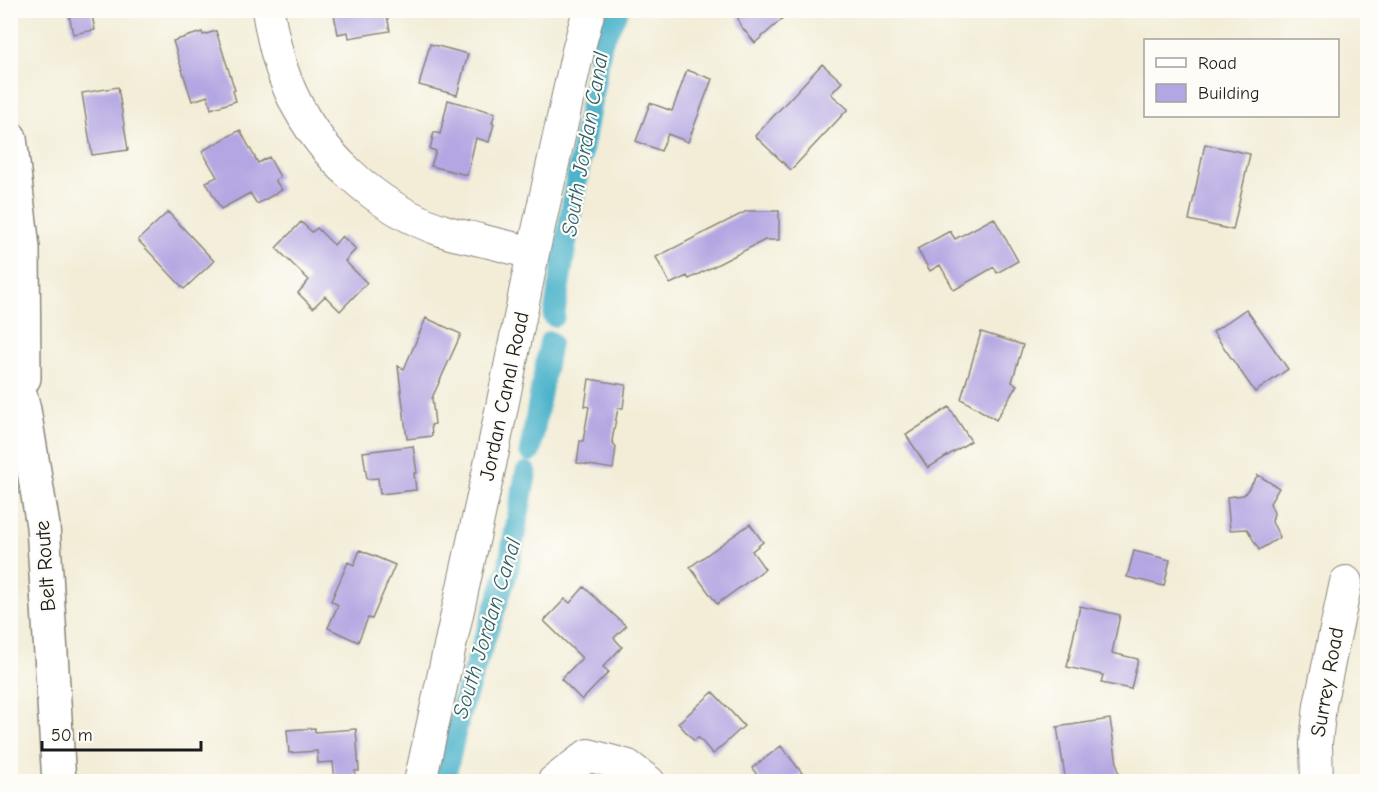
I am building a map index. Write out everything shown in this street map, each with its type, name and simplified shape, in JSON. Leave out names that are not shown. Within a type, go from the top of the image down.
[{"type":"highway","points":[[10,138],[23,248],[24,410]]},
{"type":"highway","name":"Belt Route","points":[[10,353],[24,410],[43,526],[59,782]]},
{"type":"street","points":[[268,10],[278,57],[287,83],[320,141],[342,166],[365,187],[416,219],[445,231],[533,253]]},
{"type":"street","name":"Jordan Canal Road","points":[[420,782],[493,451],[533,253],[588,10]]},
{"type":"street","name":"Surrey Road","points":[[1317,782],[1316,744],[1320,705],[1346,582]]},
{"type":"street","points":[[553,782],[588,755],[628,766],[649,782]]},
{"type":"building","points":[[68,10],[91,10],[95,30],[73,34]]},
{"type":"building","points":[[333,10],[386,10],[390,31],[349,38],[348,32],[338,34]]},
{"type":"building","points":[[736,10],[774,10],[782,19],[755,43],[740,25]]},
{"type":"building","points":[[216,31],[235,90],[233,91],[236,101],[211,109],[208,96],[192,101],[173,41],[202,32],[203,35]]},
{"type":"building","points":[[430,44],[468,54],[457,95],[419,85]]},
{"type":"building","points":[[822,64],[842,82],[831,94],[848,109],[791,170],[755,136]]},
{"type":"building","points":[[687,70],[712,79],[688,142],[668,134],[661,151],[636,141],[650,103],[672,111]]},
{"type":"building","points":[[118,87],[128,150],[92,155],[82,93]]},
{"type":"building","points":[[448,100],[495,113],[489,142],[476,138],[467,175],[431,166],[436,151],[430,149],[434,132],[440,134]]},
{"type":"building","points":[[240,130],[258,163],[269,157],[280,177],[275,180],[282,190],[257,204],[250,193],[221,209],[206,182],[217,177],[202,151]]},
{"type":"building","points":[[1205,144],[1250,154],[1233,230],[1189,220]]},
{"type":"building","points":[[747,211],[779,211],[779,240],[765,240],[689,279],[687,276],[670,284],[656,257]]},
{"type":"building","points":[[168,212],[214,261],[184,289],[138,240]]},
{"type":"building","points":[[994,218],[1018,261],[997,273],[994,267],[954,290],[940,265],[930,271],[917,249],[950,231],[955,239]]},
{"type":"building","points":[[301,222],[312,232],[317,228],[334,245],[342,236],[356,249],[345,261],[367,283],[340,311],[325,296],[313,308],[298,293],[309,280],[276,248]]},
{"type":"building","points":[[1246,309],[1288,369],[1255,392],[1213,332]]},
{"type":"building","points":[[426,318],[461,334],[432,398],[435,424],[431,425],[432,436],[407,439],[398,366],[404,369]]},
{"type":"building","points":[[981,332],[1023,345],[1012,382],[1017,385],[996,420],[961,399]]},
{"type":"building","points":[[589,379],[626,385],[623,408],[618,408],[612,441],[616,447],[613,469],[577,463],[589,407],[585,406]]},
{"type":"building","points":[[949,407],[971,441],[928,468],[906,435]]},
{"type":"building","points":[[413,446],[417,473],[414,473],[416,490],[380,494],[378,478],[367,479],[363,452]]},
{"type":"building","points":[[1258,475],[1279,488],[1270,503],[1274,513],[1272,522],[1280,537],[1259,550],[1247,529],[1230,530],[1227,497],[1244,495]]},
{"type":"building","points":[[750,524],[763,542],[752,551],[765,569],[717,604],[690,567]]},
{"type":"building","points":[[360,550],[395,565],[372,619],[368,618],[358,642],[328,628],[338,605],[331,601],[348,562],[354,565]]},
{"type":"building","points":[[1134,551],[1170,560],[1164,586],[1127,577]]},
{"type":"building","points":[[584,587],[626,626],[614,638],[622,647],[603,667],[609,672],[582,700],[561,679],[582,658],[544,621],[565,599],[570,603]]},
{"type":"building","points":[[1080,606],[1120,615],[1112,653],[1138,659],[1131,689],[1101,683],[1103,675],[1067,667]]},
{"type":"building","points":[[713,692],[744,726],[713,754],[698,737],[694,741],[678,723]]},
{"type":"building","points":[[1110,719],[1120,782],[1066,782],[1057,727]]},
{"type":"building","points":[[315,728],[315,732],[356,729],[359,771],[355,771],[356,782],[335,782],[333,762],[318,763],[317,751],[289,753],[287,730]]},
{"type":"building","points":[[781,746],[802,773],[791,782],[762,782],[752,768]]},
{"type":"waterway","name":"South Jordan Canal","points":[[554,316],[602,41],[618,10]]},
{"type":"waterway","name":"South Jordan Canal","points":[[530,451],[550,342]]},
{"type":"waterway","name":"South Jordan Canal","points":[[444,782],[460,712],[508,570],[526,473]]}]
